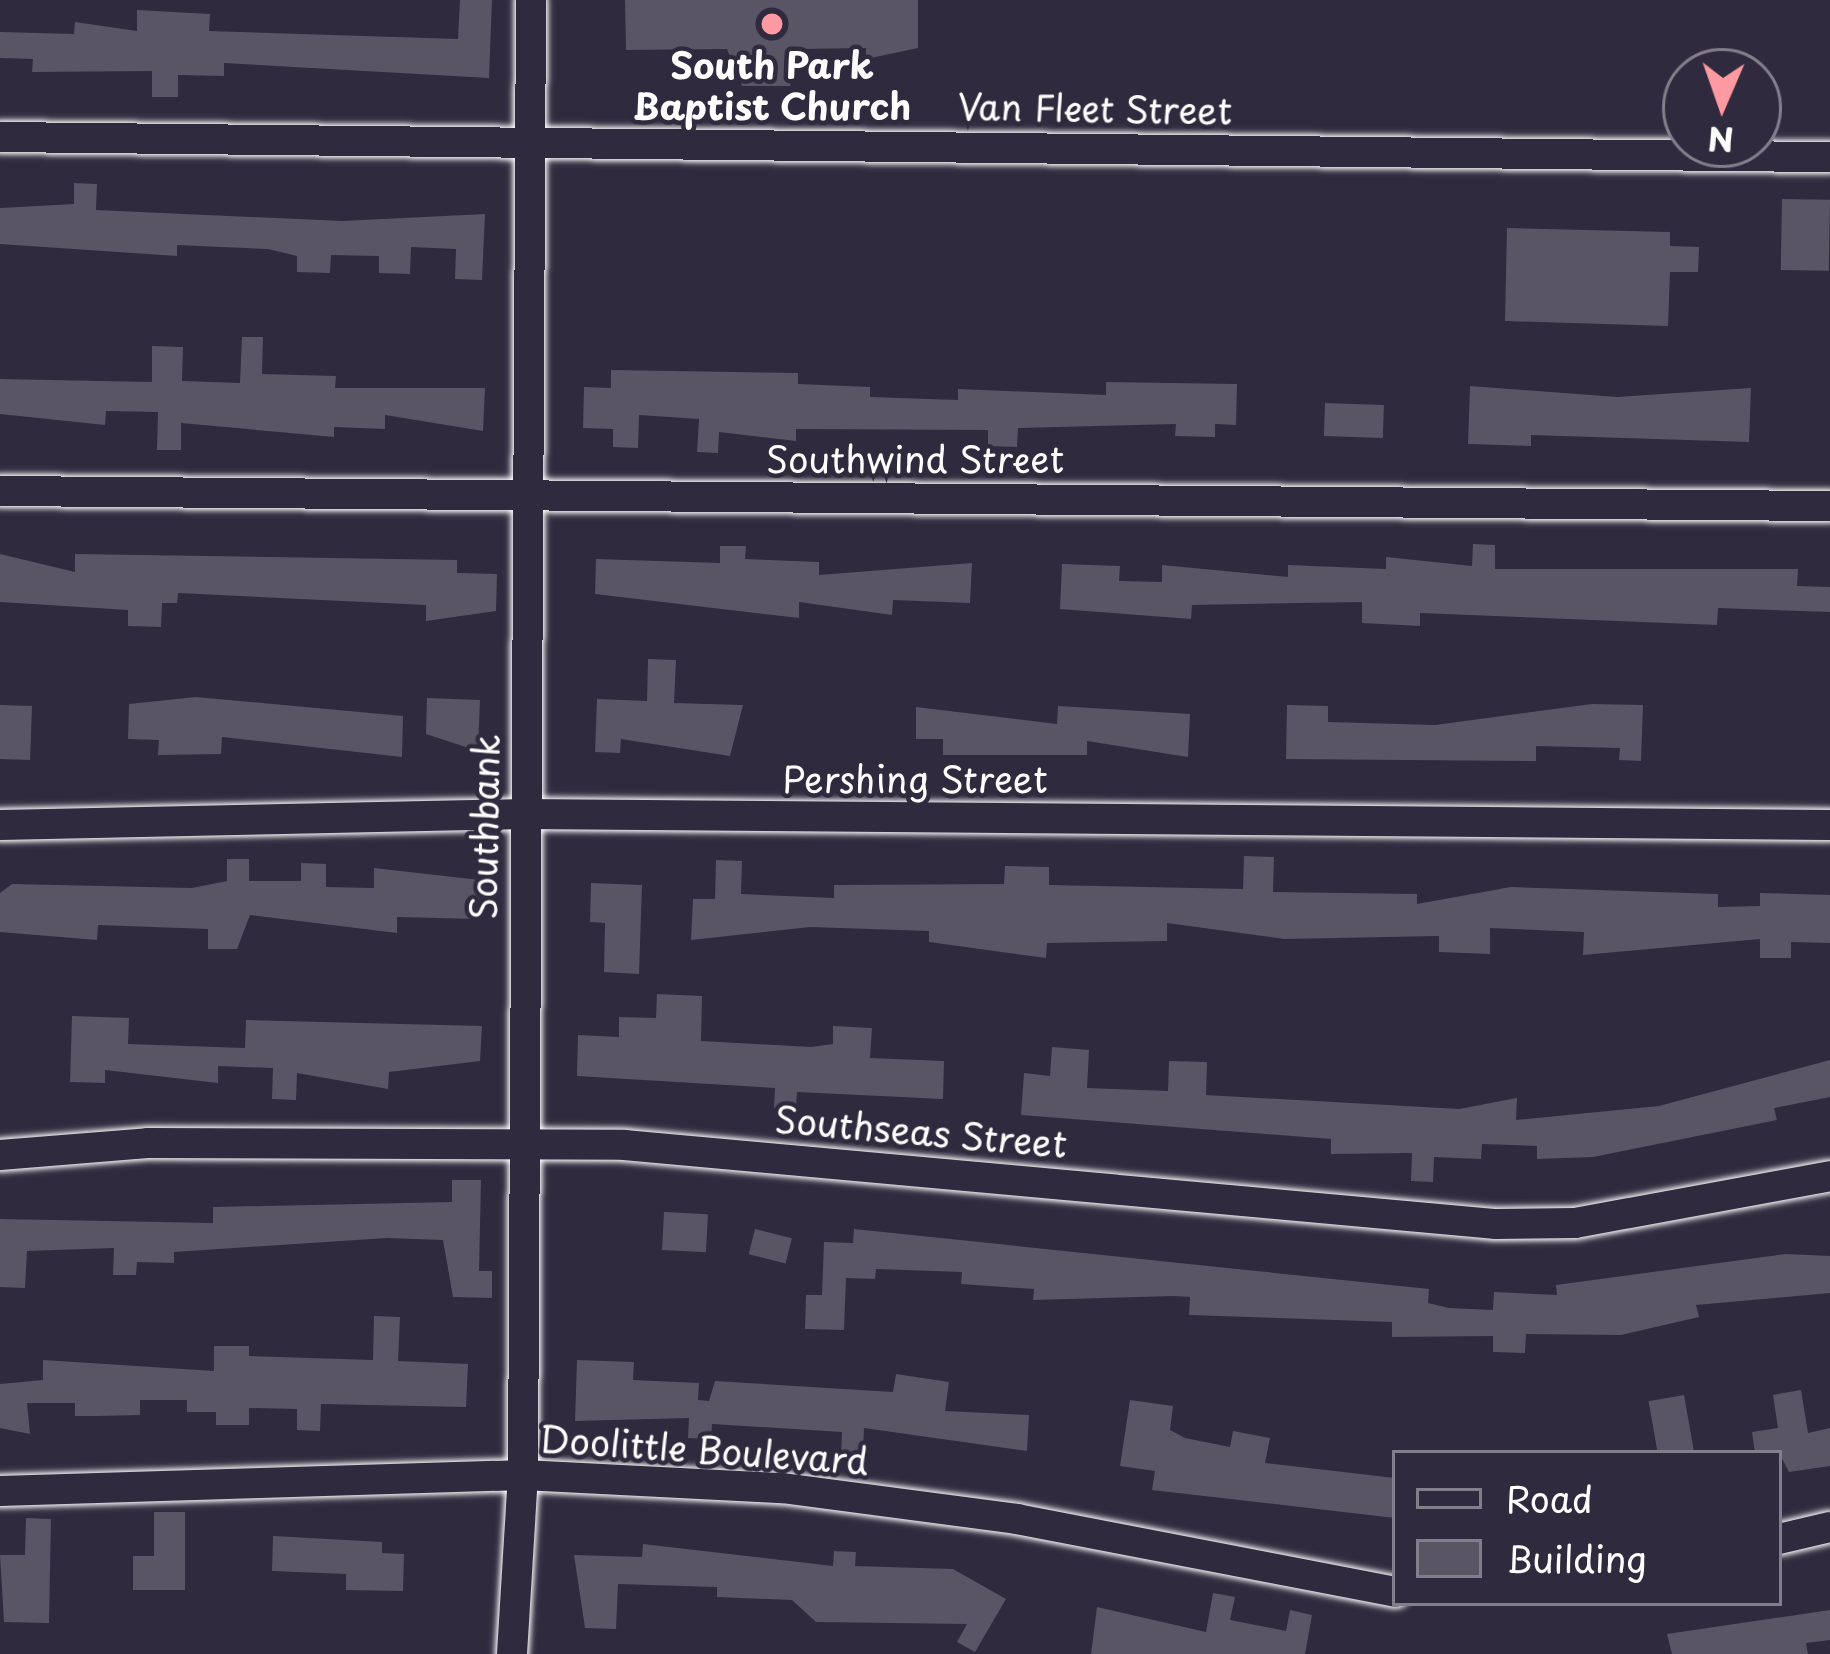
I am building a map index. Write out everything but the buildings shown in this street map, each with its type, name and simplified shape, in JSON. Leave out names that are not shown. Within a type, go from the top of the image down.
[{"type":"street","name":"Southbank","points":[[512,1654],[523,1475],[518,1141],[531,0]]},
{"type":"street","name":"Van Fleet Street","points":[[0,136],[1830,158]]},
{"type":"street","name":"Southwind Street","points":[[0,490],[1830,506]]},
{"type":"street","name":"Pershing Street","points":[[0,825],[524,814],[1830,825]]},
{"type":"street","name":"Southseas Street","points":[[0,1155],[518,1141],[1496,1224],[1575,1223],[1830,1176]]},
{"type":"street","name":"Doolittle Boulevard","points":[[0,1491],[523,1475],[783,1488],[994,1516],[1392,1591]]},
{"type":"street","points":[[1782,1538],[1830,1527]]},
{"type":"place","name":"South Park Baptist Church","points":[[772,24]]}]
